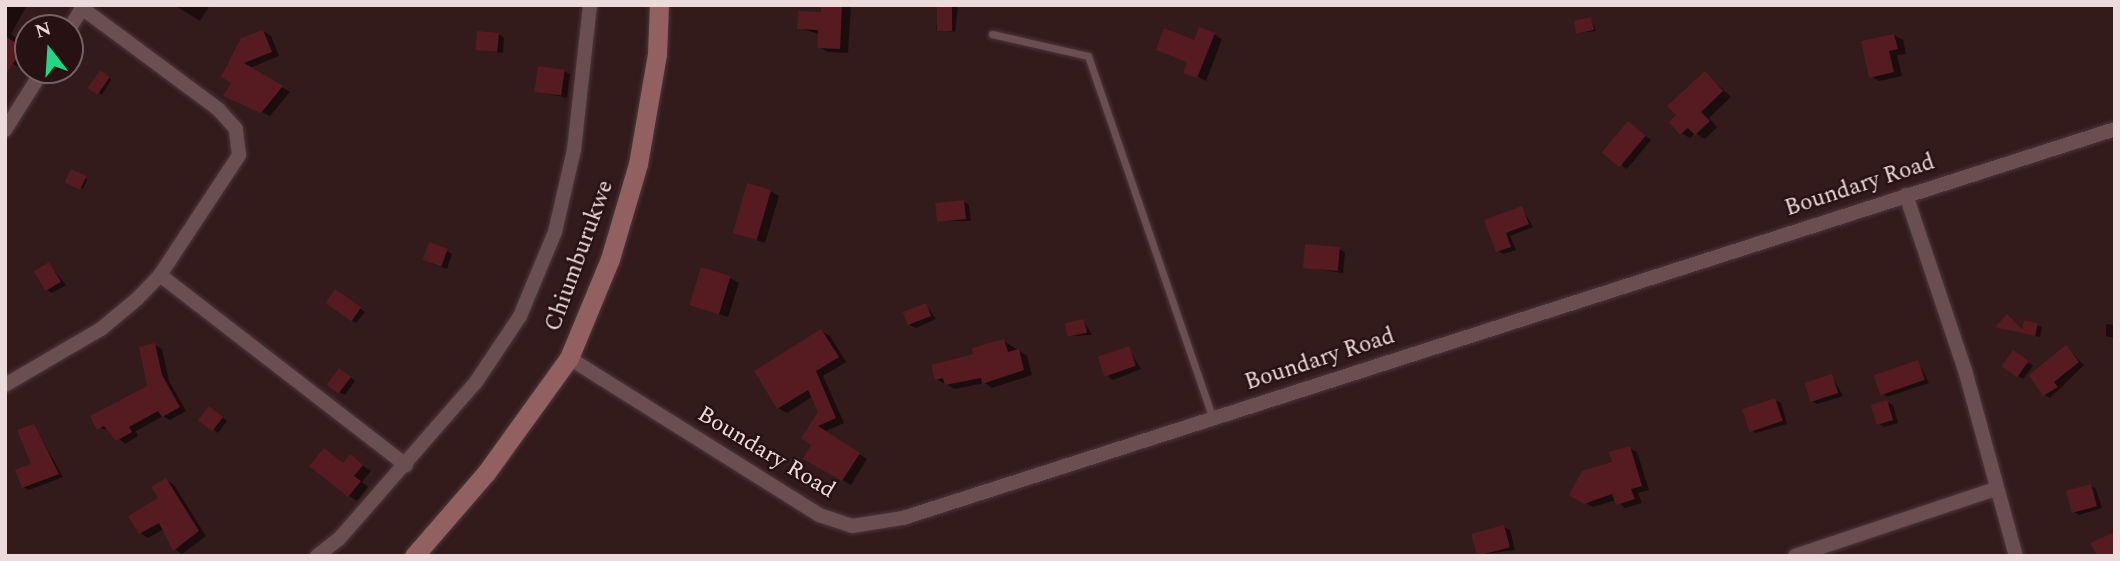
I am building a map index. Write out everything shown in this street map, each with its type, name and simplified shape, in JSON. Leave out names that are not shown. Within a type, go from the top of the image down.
[{"type":"street","points":[[317,556],[406,465],[476,382],[520,316],[555,232],[574,150],[590,5]]},
{"type":"street","name":"Chiumburukwe","points":[[414,556],[486,473],[569,358],[610,259],[639,164],[657,54],[659,5]]},
{"type":"street","points":[[5,385],[101,329],[160,275],[239,155],[236,129],[218,109],[83,7]]},
{"type":"street","points":[[5,130],[34,84]]},
{"type":"street","name":"Boundary Road","points":[[569,358],[819,515],[852,526],[903,517],[2115,129]]},
{"type":"street","points":[[1906,195],[1965,370],[1995,489],[2016,556]]},
{"type":"street","points":[[160,275],[406,465]]},
{"type":"street","points":[[1795,556],[1995,489]]},
{"type":"lane","points":[[992,34],[1088,56],[1213,418]]},
{"type":"building","points":[[821,5],[842,5],[840,49],[817,48],[818,30],[797,29],[798,11],[821,12]]},
{"type":"building","points":[[937,5],[952,5],[952,31],[937,31]]},
{"type":"building","points":[[1591,17],[1594,30],[1576,34],[1573,21]]},
{"type":"building","points":[[1199,27],[1215,33],[1197,78],[1183,73],[1187,62],[1156,50],[1164,28],[1194,40]]},
{"type":"building","points":[[263,30],[272,52],[244,63],[283,86],[261,113],[223,96],[231,83],[221,77],[241,38]]},
{"type":"building","points":[[477,31],[499,33],[497,52],[475,50]]},
{"type":"building","points":[[1894,34],[1898,49],[1889,51],[1894,72],[1869,78],[1861,41]]},
{"type":"building","points":[[5,36],[14,42],[14,62],[5,75]]},
{"type":"building","points":[[538,66],[565,70],[561,96],[534,92]]},
{"type":"building","points":[[100,70],[110,77],[97,95],[87,88]]},
{"type":"building","points":[[1705,71],[1723,91],[1701,112],[1710,121],[1695,135],[1688,128],[1680,135],[1669,122],[1676,115],[1667,106]]},
{"type":"building","points":[[1628,121],[1646,136],[1619,167],[1602,152]]},
{"type":"building","points":[[71,169],[86,176],[80,190],[65,183]]},
{"type":"building","points":[[747,183],[771,190],[757,240],[733,233]]},
{"type":"building","points":[[964,200],[966,219],[937,222],[935,203]]},
{"type":"building","points":[[1522,206],[1529,224],[1506,233],[1511,247],[1496,252],[1484,220]]},
{"type":"building","points":[[429,242],[448,249],[441,267],[423,260]]},
{"type":"building","points":[[1305,244],[1340,247],[1338,271],[1303,268]]},
{"type":"building","points":[[49,262],[61,282],[45,291],[34,271]]},
{"type":"building","points":[[701,267],[731,276],[719,314],[689,305]]},
{"type":"building","points":[[335,289],[361,307],[351,321],[325,303]]},
{"type":"building","points":[[926,303],[931,316],[908,325],[903,312]]},
{"type":"building","points":[[2007,314],[2022,329],[2024,320],[2038,323],[2035,336],[1995,327]]},
{"type":"building","points":[[1084,319],[1087,333],[1067,337],[1064,323]]},
{"type":"building","points":[[821,329],[839,357],[816,371],[836,418],[818,426],[860,453],[842,481],[803,459],[811,445],[801,438],[818,412],[808,390],[777,409],[754,371]]},
{"type":"building","points":[[1004,339],[1008,352],[1019,349],[1024,370],[982,384],[981,378],[945,385],[943,378],[935,380],[931,365],[973,354],[972,348]]},
{"type":"building","points":[[155,343],[162,375],[180,407],[162,417],[158,411],[129,427],[132,432],[116,441],[104,426],[97,430],[90,416],[147,386],[139,347]]},
{"type":"building","points":[[2066,345],[2079,362],[2054,382],[2058,387],[2043,396],[2029,375]]},
{"type":"building","points":[[1129,346],[1136,366],[1105,377],[1098,357]]},
{"type":"building","points":[[2013,350],[2029,361],[2017,377],[2002,366]]},
{"type":"building","points":[[1918,360],[1925,380],[1880,395],[1874,375]]},
{"type":"building","points":[[339,368],[351,377],[338,394],[326,385]]},
{"type":"building","points":[[1832,374],[1838,393],[1811,402],[1804,383]]},
{"type":"building","points":[[1775,398],[1783,421],[1750,432],[1742,409]]},
{"type":"building","points":[[1887,400],[1893,420],[1877,425],[1871,405]]},
{"type":"building","points":[[209,406],[223,417],[212,431],[198,420]]},
{"type":"building","points":[[34,424],[59,474],[22,488],[15,470],[31,464],[17,430]]},
{"type":"building","points":[[1630,446],[1642,486],[1631,489],[1635,499],[1616,505],[1612,494],[1584,504],[1569,495],[1582,471],[1612,462],[1609,452]]},
{"type":"building","points":[[324,448],[343,463],[350,454],[363,465],[354,476],[361,481],[348,497],[309,466]]},
{"type":"building","points":[[166,478],[199,531],[173,551],[159,523],[139,534],[128,516],[158,498],[151,487]]},
{"type":"building","points":[[2091,484],[2097,506],[2072,513],[2066,491]]},
{"type":"building","points":[[1504,525],[1510,547],[1477,556],[1471,534]]},
{"type":"building","points":[[2115,532],[2115,556],[2096,554],[2090,543]]}]
